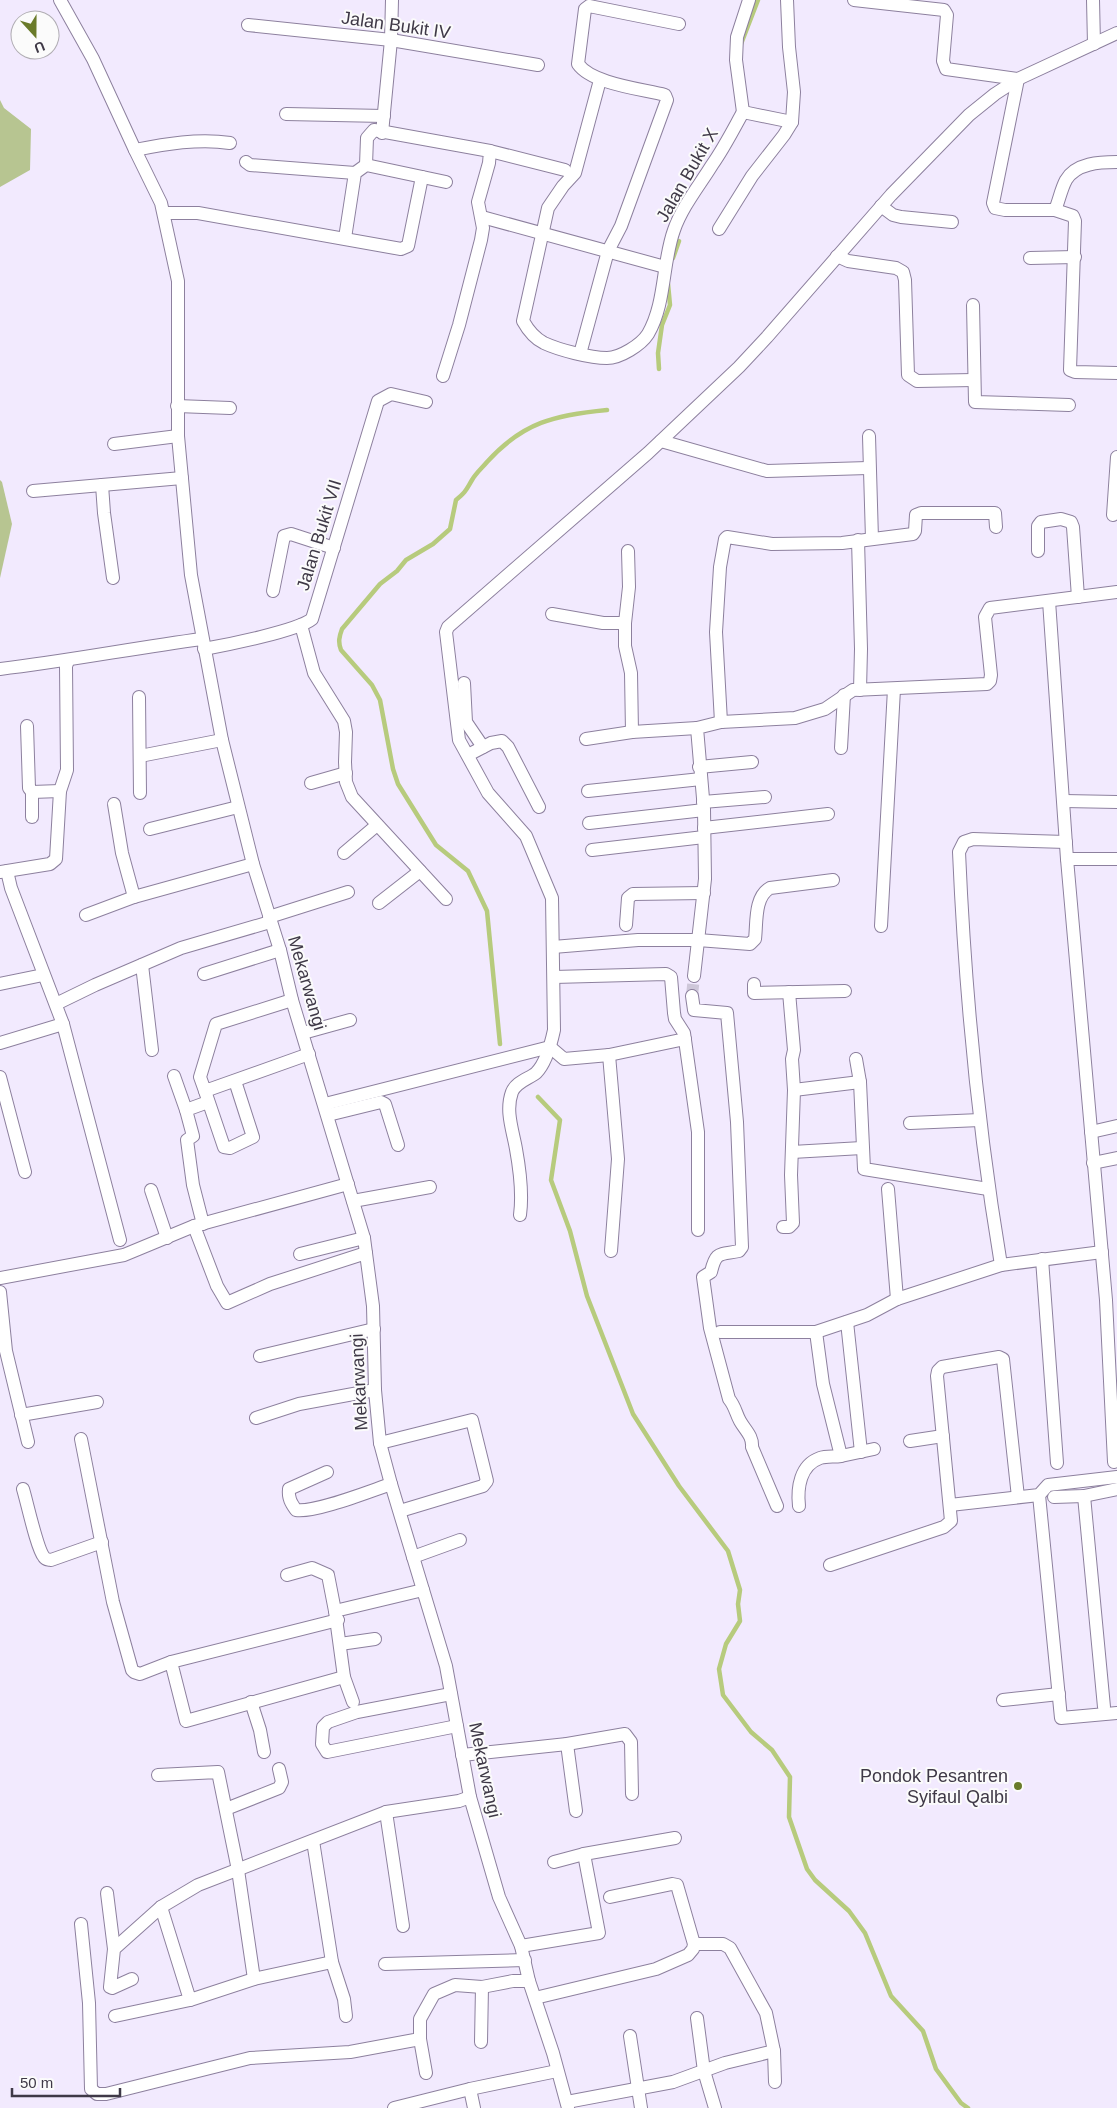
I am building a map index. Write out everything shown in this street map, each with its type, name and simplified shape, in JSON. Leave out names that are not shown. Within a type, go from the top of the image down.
[{"type":"street","name":"Mekarwangi","points":[[60,0],[93,59],[162,203],[178,281],[178,436],[191,575],[222,740],[253,864],[364,1238],[374,1329],[375,1390],[380,1443],[446,1666],[470,1797],[499,1897],[521,1946],[529,1981],[567,2105]]},
{"type":"street","points":[[382,133],[391,40],[392,0]]},
{"type":"street","points":[[749,0],[737,37],[736,60],[750,113],[792,122]]},
{"type":"street","points":[[719,229],[752,176],[792,122],[794,92],[789,47],[787,0]]},
{"type":"street","points":[[854,0],[944,10],[947,15],[944,61],[946,69],[1018,80]]},
{"type":"street","points":[[1093,0],[1094,44]]},
{"type":"street","points":[[600,80],[575,173],[563,186],[548,208],[523,321],[529,331],[543,342],[580,354],[608,251],[621,226],[667,100],[665,94],[600,80],[586,73],[578,64],[585,9],[588,7],[679,24]]},
{"type":"street","name":"Jalan Bukit IV","points":[[248,25],[391,40],[538,65]]},
{"type":"street","points":[[520,1215],[523,1197],[510,1123],[512,1091],[521,1082],[537,1072],[550,1047],[554,1030],[552,898],[526,836],[488,793],[458,740],[446,632],[448,627],[661,441],[756,349],[880,206],[969,115],[995,94],[1018,80],[1117,33]]},
{"type":"street","points":[[1018,80],[993,203],[994,208],[1005,210],[1055,210],[1075,218],[1070,370],[1074,372],[1117,373]]},
{"type":"street","name":"Jalan Bukit X","points":[[580,354],[607,358],[616,356],[640,344],[648,334],[656,315],[674,229],[691,197],[750,113]]},
{"type":"street","points":[[286,114],[384,116]]},
{"type":"street","points":[[366,165],[367,138],[374,130],[382,133],[487,150],[565,170]]},
{"type":"street","points":[[135,150],[200,141],[230,143]]},
{"type":"street","points":[[443,376],[459,325],[481,240],[483,228],[478,202],[489,163],[487,150]]},
{"type":"street","points":[[246,162],[250,166],[355,173],[366,165],[446,182]]},
{"type":"street","points":[[1055,210],[1067,179],[1077,169],[1099,162],[1117,162]]},
{"type":"street","points":[[345,238],[355,173]]},
{"type":"street","points":[[164,213],[198,213],[405,249],[408,246],[422,176]]},
{"type":"street","points":[[880,206],[893,215],[901,217],[952,222]]},
{"type":"street","points":[[482,217],[665,267]]},
{"type":"street","points":[[837,256],[848,261],[896,268],[903,272],[905,280],[908,375],[917,381],[974,380]]},
{"type":"street","points":[[1030,258],[1075,257]]},
{"type":"street","points":[[973,305],[976,403],[1068,405]]},
{"type":"street","name":"Jalan Bukit VII","points":[[301,625],[312,619],[378,402],[391,394],[426,402]]},
{"type":"street","points":[[178,406],[230,408]]},
{"type":"street","points":[[114,444],[178,436]]},
{"type":"street","points":[[869,436],[868,468],[872,539]]},
{"type":"street","points":[[661,441],[767,471],[868,468]]},
{"type":"street","points":[[1113,515],[1117,457]]},
{"type":"street","points":[[33,491],[182,478]]},
{"type":"street","points":[[102,485],[113,578]]},
{"type":"street","points":[[721,722],[716,632],[720,567],[725,538],[772,544],[842,543],[913,534],[916,531],[916,515],[920,513],[995,513],[996,526]]},
{"type":"street","points":[[1038,551],[1038,526],[1041,522],[1062,519],[1071,522],[1073,527],[1078,597]]},
{"type":"street","points":[[273,591],[284,536],[291,534],[334,548]]},
{"type":"street","points":[[858,540],[861,649],[860,690]]},
{"type":"street","points":[[628,551],[629,587],[624,624],[625,646],[630,673],[632,732]]},
{"type":"street","points":[[586,739],[632,732],[698,728],[721,722],[795,718],[836,703],[853,690],[988,683],[991,675],[985,617],[990,608],[1117,592]]},
{"type":"street","points":[[1048,601],[1067,859],[1091,1132],[1102,1252],[1111,1299],[1114,1462]]},
{"type":"street","points":[[552,614],[604,623],[624,624]]},
{"type":"street","points":[[0,669],[68,661],[140,647],[203,644],[301,625],[314,672],[344,722],[346,732],[346,782],[352,797],[446,899]]},
{"type":"street","points":[[68,661],[66,666],[67,770],[60,792],[56,859],[50,864],[4,872],[43,975],[64,1024],[120,1240]]},
{"type":"street","points":[[464,683],[466,722],[483,747]]},
{"type":"street","points":[[881,926],[894,689]]},
{"type":"street","points":[[841,748],[844,695]]},
{"type":"street","points":[[139,697],[140,792]]},
{"type":"street","points":[[27,726],[32,817]]},
{"type":"street","points":[[694,976],[704,893],[704,806],[698,728]]},
{"type":"street","points":[[140,756],[222,740]]},
{"type":"street","points":[[468,755],[491,743],[502,741],[508,747],[539,807]]},
{"type":"street","points":[[588,791],[700,773],[752,762]]},
{"type":"street","points":[[311,783],[346,773]]},
{"type":"street","points":[[32,792],[60,792]]},
{"type":"street","points":[[589,823],[765,797]]},
{"type":"street","points":[[1064,801],[1117,802]]},
{"type":"street","points":[[114,804],[122,854],[134,897]]},
{"type":"street","points":[[150,829],[238,807]]},
{"type":"street","points":[[592,850],[828,814]]},
{"type":"street","points":[[344,853],[377,825]]},
{"type":"street","points":[[1001,1265],[988,1189],[980,1120],[964,959],[959,852],[964,842],[972,839],[1066,842]]},
{"type":"street","points":[[1067,859],[1117,859]]},
{"type":"street","points":[[86,915],[134,897],[253,864]]},
{"type":"street","points":[[379,903],[420,871]]},
{"type":"street","points":[[553,947],[638,940],[753,942],[755,939],[760,898],[763,892],[770,888],[833,880]]},
{"type":"street","points":[[56,1004],[181,948],[270,920],[348,892]]},
{"type":"street","points":[[626,925],[628,898],[633,894],[704,893]]},
{"type":"street","points":[[204,974],[280,950]]},
{"type":"street","points":[[142,965],[152,1050]]},
{"type":"street","points":[[554,977],[666,974],[671,977],[675,1019],[684,1032],[698,1132],[698,1230]]},
{"type":"street","points":[[0,984],[43,975]]},
{"type":"street","points":[[754,984],[754,993],[845,991]]},
{"type":"street","points":[[783,1227],[789,1226],[793,1222],[792,1152],[794,1090],[792,1059],[794,1050],[789,992]]},
{"type":"street","points":[[692,996],[694,1010],[728,1013],[737,1122],[742,1247],[739,1251],[717,1256],[714,1259],[711,1272],[703,1277],[710,1328],[729,1399],[735,1406],[740,1422],[746,1428],[752,1448],[777,1506]]},
{"type":"street","points":[[236,1081],[253,1137],[230,1148],[225,1148],[200,1077],[216,1024],[292,1000]]},
{"type":"street","points":[[303,1033],[350,1020]]},
{"type":"street","points":[[0,1043],[64,1024]]},
{"type":"street","points":[[550,1047],[564,1059],[609,1055],[685,1040]]},
{"type":"street","points":[[326,1110],[550,1047]]},
{"type":"street","points":[[186,1110],[236,1081],[309,1054]]},
{"type":"street","points":[[609,1055],[618,1159],[611,1251]]},
{"type":"street","points":[[856,1059],[860,1082],[864,1169],[988,1189]]},
{"type":"street","points":[[174,1076],[193,1136],[187,1140],[199,1225],[217,1286],[227,1303],[270,1284],[366,1253]]},
{"type":"street","points":[[0,1077],[25,1172]]},
{"type":"street","points":[[794,1090],[860,1082]]},
{"type":"street","points":[[326,1110],[381,1102],[385,1104],[398,1145]]},
{"type":"street","points":[[910,1123],[980,1120]]},
{"type":"street","points":[[1091,1132],[1117,1126]]},
{"type":"street","points":[[792,1152],[862,1148]]},
{"type":"street","points":[[1094,1163],[1117,1158]]},
{"type":"street","points":[[0,1278],[124,1255],[199,1225],[348,1184]]},
{"type":"street","points":[[353,1201],[430,1186]]},
{"type":"street","points":[[888,1189],[898,1299]]},
{"type":"street","points":[[151,1190],[167,1238]]},
{"type":"street","points":[[300,1254],[364,1238]]},
{"type":"street","points":[[720,1332],[816,1332],[866,1315],[898,1299],[1001,1265],[1102,1252]]},
{"type":"street","points":[[1042,1259],[1057,1463]]},
{"type":"street","points":[[0,1292],[6,1351],[28,1442]]},
{"type":"street","points":[[799,1506],[797,1490],[808,1466],[820,1458],[868,1451],[847,1322]]},
{"type":"street","points":[[260,1356],[374,1329]]},
{"type":"street","points":[[816,1332],[823,1384],[841,1456]]},
{"type":"street","points":[[830,1565],[944,1527],[951,1520],[938,1371],[942,1368],[999,1357],[1003,1359],[1018,1497]]},
{"type":"street","points":[[256,1418],[299,1404],[375,1390]]},
{"type":"street","points":[[21,1415],[97,1402]]},
{"type":"street","points":[[380,1443],[472,1420],[487,1481],[483,1486],[400,1511]]},
{"type":"street","points":[[910,1441],[943,1436]]},
{"type":"street","points":[[81,1439],[113,1602],[134,1672],[140,1674],[171,1662],[424,1590]]},
{"type":"street","points":[[327,1472],[289,1489],[288,1496],[296,1510],[303,1511],[318,1508],[391,1484]]},
{"type":"street","points":[[950,1505],[1039,1495],[1048,1485],[1117,1477]]},
{"type":"street","points":[[23,1489],[39,1546],[46,1559],[51,1560],[102,1542]]},
{"type":"street","points":[[1054,1497],[1084,1496],[1117,1490]]},
{"type":"street","points":[[1039,1495],[1061,1718],[1117,1713]]},
{"type":"street","points":[[1084,1496],[1104,1707]]},
{"type":"street","points":[[413,1557],[460,1540]]},
{"type":"street","points":[[287,1575],[312,1568],[328,1575],[337,1615],[344,1677],[354,1702]]},
{"type":"street","points":[[340,1644],[375,1639]]},
{"type":"street","points":[[171,1662],[186,1721],[344,1677]]},
{"type":"street","points":[[451,1694],[357,1712],[328,1722],[323,1728],[322,1744],[327,1752],[457,1726]]},
{"type":"street","points":[[1002,1700],[1059,1694]]},
{"type":"street","points":[[251,1702],[260,1730],[264,1752]]},
{"type":"street","points":[[462,1755],[567,1744],[625,1734],[630,1742],[632,1794]]},
{"type":"street","points":[[567,1744],[576,1811]]},
{"type":"street","points":[[226,1809],[279,1788],[282,1782],[279,1769]]},
{"type":"street","points":[[158,1775],[218,1772],[238,1870],[254,1979]]},
{"type":"street","points":[[114,1949],[161,1907],[198,1885],[386,1812],[459,1801],[470,1797]]},
{"type":"street","points":[[386,1812],[403,1926]]},
{"type":"street","points":[[554,1862],[584,1854],[676,1838]]},
{"type":"street","points":[[313,1841],[332,1962],[344,1999],[346,2016]]},
{"type":"street","points":[[521,1946],[599,1933],[584,1854]]},
{"type":"street","points":[[535,1998],[621,1979],[656,1969],[688,1955],[693,1949],[694,1944],[677,1885],[672,1884],[610,1897]]},
{"type":"street","points":[[107,1893],[114,1949],[110,1986],[112,1988],[132,1979]]},
{"type":"street","points":[[161,1907],[190,2000]]},
{"type":"street","points":[[81,1924],[89,2003],[91,2089],[97,2094],[106,2094],[250,2058],[350,2052],[420,2039]]},
{"type":"street","points":[[694,1944],[722,1944],[730,1948],[766,2013],[774,2051],[775,2082]]},
{"type":"street","points":[[385,1964],[524,1960]]},
{"type":"street","points":[[115,2016],[190,2000],[254,1979],[332,1962]]},
{"type":"street","points":[[426,2073],[420,2039],[420,2019],[434,1994],[455,1985],[482,1987],[513,1981],[529,1981]]},
{"type":"street","points":[[481,2042],[482,1987]]},
{"type":"street","points":[[697,2018],[704,2071],[715,2108]]},
{"type":"street","points":[[630,2036],[641,2108]]},
{"type":"street","points":[[567,2105],[682,2080],[725,2063],[774,2051]]},
{"type":"street","points":[[394,2108],[410,2106],[470,2089],[557,2071]]},
{"type":"street","points":[[470,2089],[474,2108]]},
{"type":"green space","points":[[0,100],[4,108],[31,129],[30,170],[0,187]]},
{"type":"green space","points":[[0,480],[12,524],[0,578]]},
{"type":"waterway","points":[[741,44],[758,0]]},
{"type":"waterway","points":[[673,258],[679,241]]},
{"type":"waterway","points":[[659,369],[658,353],[662,325],[670,305],[668,284]]},
{"type":"waterway","points":[[500,1044],[487,911],[468,871],[436,845],[398,784],[393,769],[380,700],[372,685],[341,650],[339,644],[340,637],[342,629],[380,584],[397,571],[406,560],[433,544],[450,529],[456,500],[466,491],[477,473],[500,448],[527,429],[541,423],[571,415],[607,410]]},
{"type":"waterway","points":[[538,1097],[560,1120],[551,1180],[570,1231],[587,1296],[633,1414],[679,1486],[728,1551],[740,1590],[738,1604],[740,1621],[726,1644],[719,1669],[723,1695],[751,1732],[772,1750],[790,1777],[789,1817],[807,1869],[815,1880],[849,1911],[865,1933],[891,1996],[923,2031],[936,2069],[961,2103],[968,2108]]},
{"type":"tunnel","points":[[692,996],[694,976]]},
{"type":"place","name":"Pondok Pesantren Syifaul Qalbi","points":[[1018,1786]]}]
